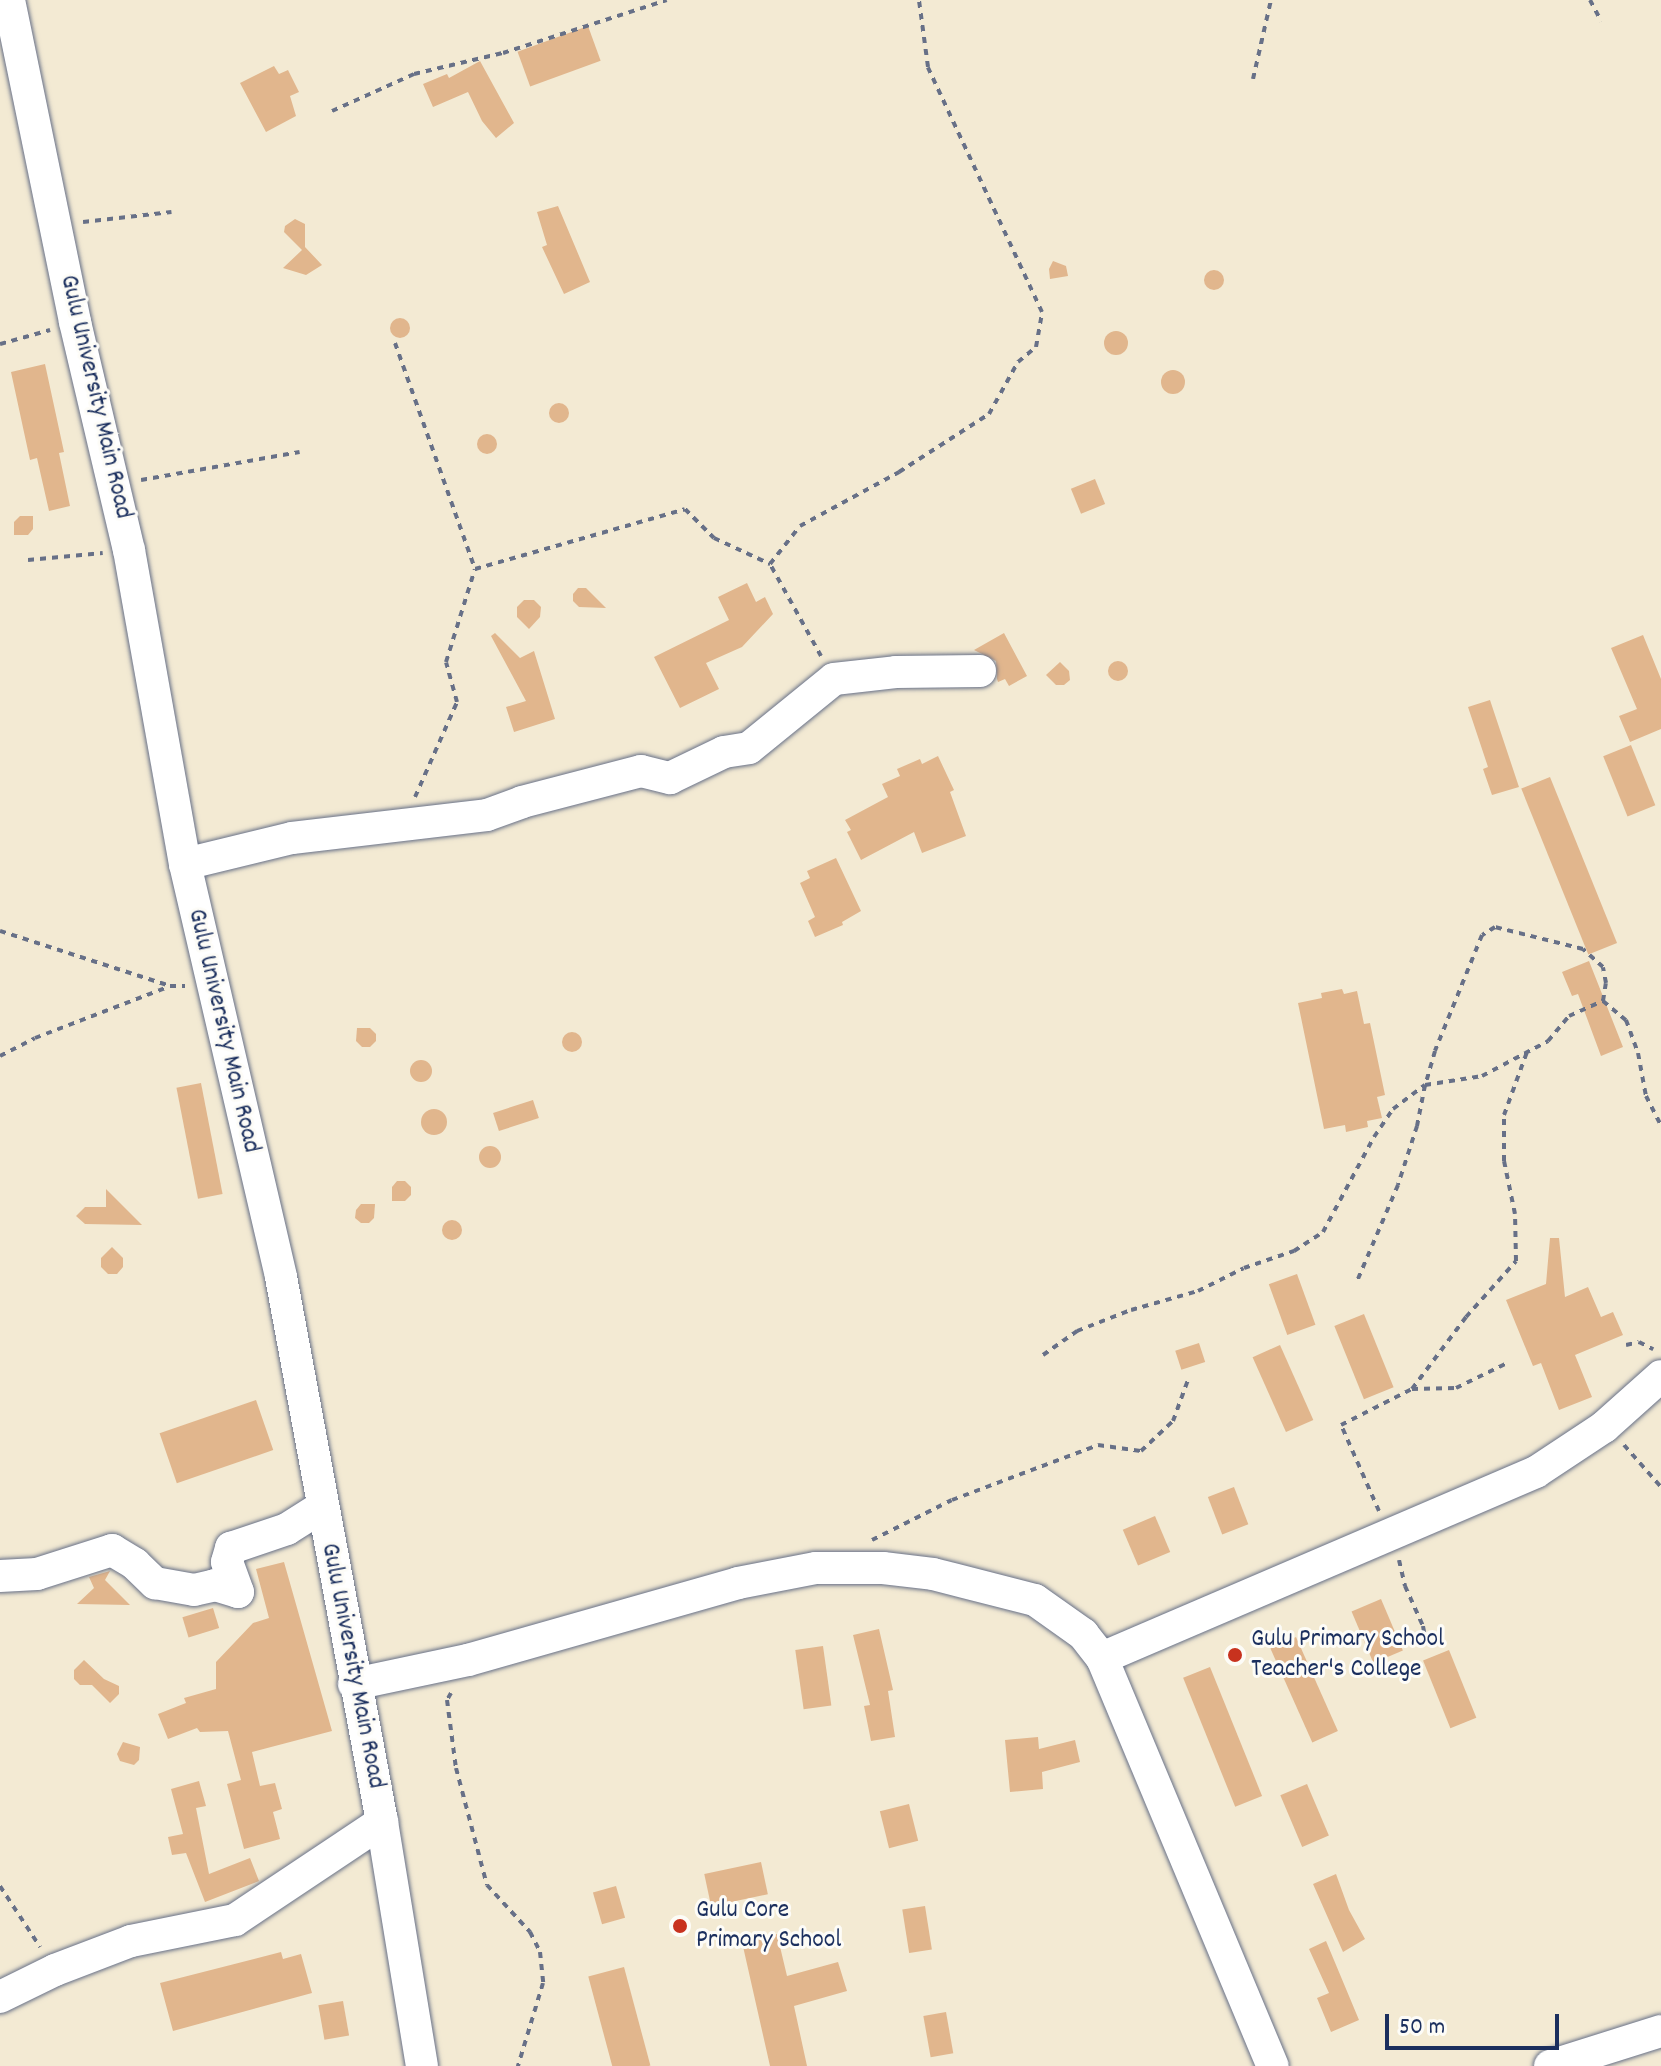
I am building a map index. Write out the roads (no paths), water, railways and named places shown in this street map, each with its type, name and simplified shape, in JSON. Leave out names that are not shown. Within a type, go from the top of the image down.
[{"type":"street","name":"Gulu University Main Road","points":[[9,0],[75,322],[129,550],[185,864],[281,1277],[382,1822],[422,2066]]},
{"type":"street","points":[[185,864],[292,838],[487,815],[522,802],[641,771],[670,778],[724,752],[749,748],[834,679],[896,672],[980,671]]},
{"type":"street","points":[[1102,1658],[1536,1472],[1604,1427],[1660,1368]]},
{"type":"street","points":[[0,1576],[37,1574],[112,1550],[135,1564],[155,1583],[194,1590],[215,1585],[238,1592],[227,1562],[231,1548],[287,1529],[322,1507]]},
{"type":"street","points":[[354,1684],[468,1660],[738,1583],[816,1568],[883,1568],[933,1574],[1035,1600],[1083,1634],[1102,1658],[1273,2066]]},
{"type":"street","points":[[0,1997],[55,1970],[131,1941],[235,1920],[382,1822]]},
{"type":"street","points":[[1550,2066],[1661,2031]]},
{"type":"place","name":"Gulu Primary School Teacher's College","points":[[1235,1655]]},
{"type":"place","name":"Gulu Core Primary School","points":[[680,1926]]}]
